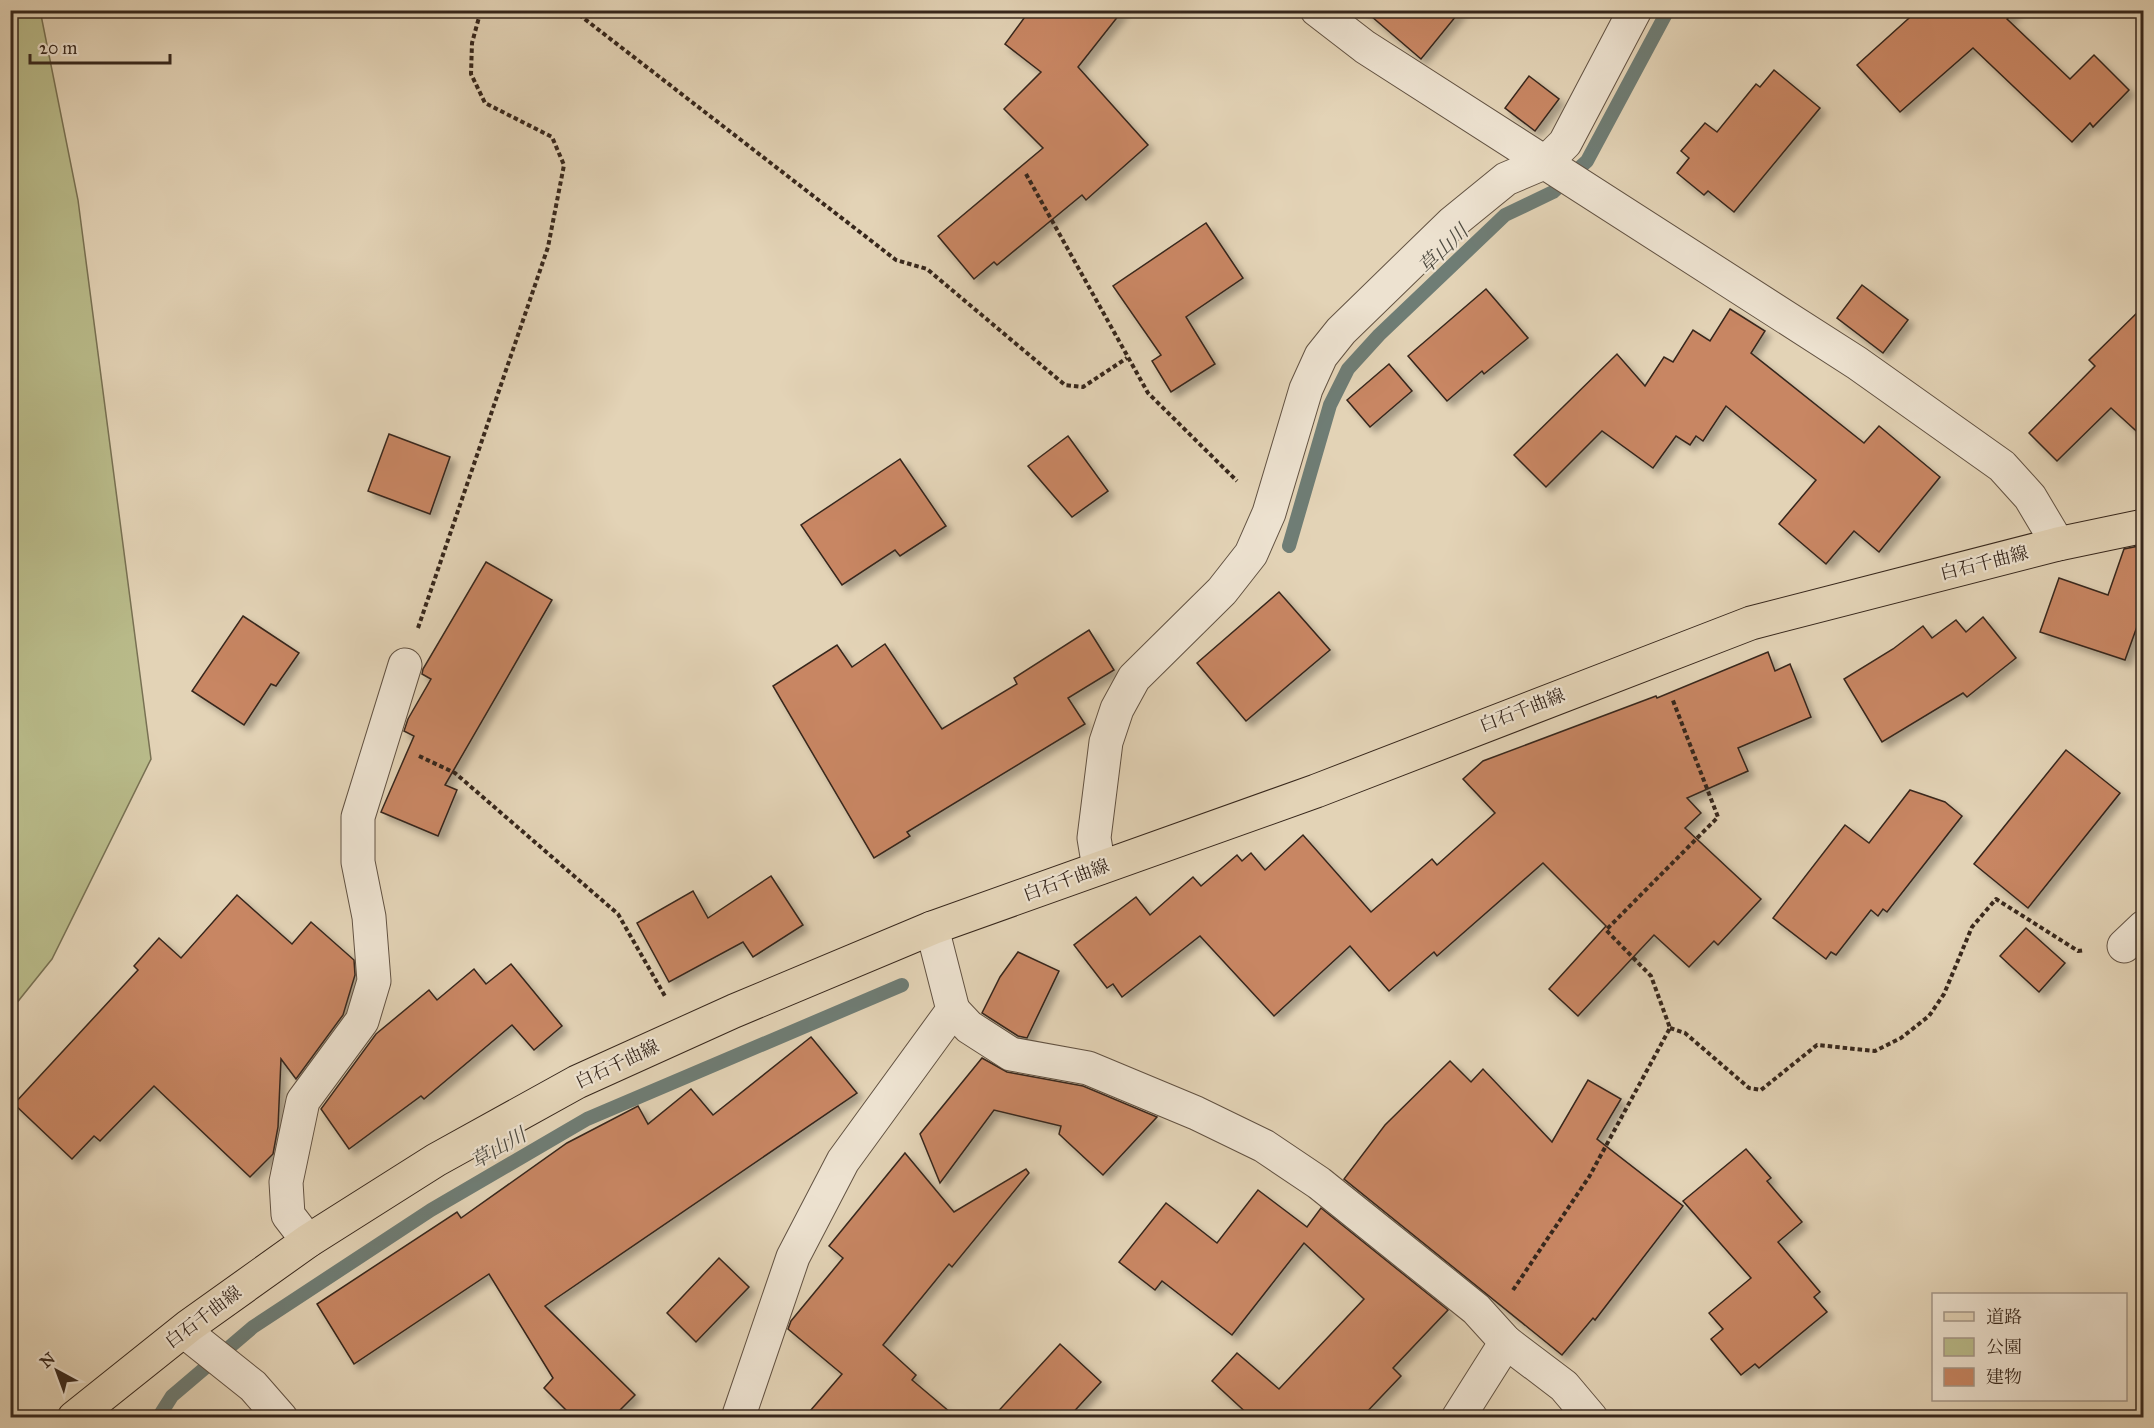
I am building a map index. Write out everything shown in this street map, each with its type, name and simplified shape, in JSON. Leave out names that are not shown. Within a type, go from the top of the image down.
[{"type":"main road","name":"白石千曲線","points":[[74,1418],[205,1348],[308,1241],[436,1160],[577,1082],[684,1033],[932,928],[1316,790],[1751,623],[2058,544],[2144,525]]},
{"type":"street","points":[[1317,10],[1365,47],[1857,363],[2002,466],[2030,496],[2058,544]]},
{"type":"street","points":[[1562,172],[1565,143],[1635,10]]},
{"type":"street","points":[[1099,868],[1094,838],[1106,742],[1117,709],[1134,678],[1222,591],[1251,554],[1269,513],[1306,389],[1321,357],[1341,331],[1452,223],[1506,179],[1562,172]]},
{"type":"street","points":[[308,1241],[288,1215],[286,1182],[303,1101],[362,1021],[374,981],[369,917],[358,862],[358,817],[405,665]]},
{"type":"street","points":[[932,928],[953,1010],[969,1027],[1011,1054],[1088,1068],[1196,1113],[1264,1146],[1319,1183],[1476,1309],[1506,1342],[1564,1386],[1591,1418]]},
{"type":"street","points":[[738,1418],[794,1257],[843,1161],[953,1010]]},
{"type":"street","points":[[1458,1418],[1506,1342]]},
{"type":"street","points":[[205,1348],[253,1386],[281,1418]]},
{"type":"path","points":[[405,665],[548,247],[564,165],[552,137],[484,103],[471,74],[472,43],[481,10]]},
{"type":"path","points":[[573,10],[896,260],[927,269],[1065,385],[1083,387],[1127,358]]},
{"type":"path","points":[[1026,174],[1148,393],[1269,513]]},
{"type":"path","points":[[1506,1342],[1499,1312],[1588,1177],[1670,1028],[1651,976],[1606,930],[1718,817],[1657,658]]},
{"type":"path","points":[[383,739],[455,773],[618,914],[684,1033]]},
{"type":"path","points":[[1670,1028],[1685,1033],[1749,1088],[1761,1090],[1817,1045],[1875,1051],[1901,1038],[1929,1016],[1944,994],[1972,927],[1996,899],[2078,951],[2134,937]]},
{"type":"green space","points":[[40,10],[78,200],[151,759],[52,959],[11,1010],[10,11]]},
{"type":"building","points":[[1030,10],[1123,10],[1078,67],[1148,145],[1086,200],[1082,195],[997,265],[994,262],[974,279],[938,236],[1043,148],[1004,109],[1041,72],[1005,44]]},
{"type":"building","points":[[1364,10],[1461,10],[1421,59]]},
{"type":"building","points":[[1918,10],[2017,10],[2007,19],[2070,79],[2094,55],[2129,90],[2093,127],[2090,123],[2072,142],[1973,48],[1900,112],[1857,65]]},
{"type":"building","points":[[1774,70],[1820,108],[1734,212],[1708,191],[1704,195],[1677,173],[1689,158],[1681,151],[1705,123],[1717,132],[1756,84],[1760,87]]},
{"type":"building","points":[[1529,76],[1559,99],[1535,131],[1505,108]]},
{"type":"building","points":[[1206,223],[1243,278],[1186,317],[1215,364],[1171,392],[1152,361],[1161,355],[1113,286]]},
{"type":"building","points":[[1862,285],[1908,320],[1883,353],[1837,318]]},
{"type":"building","points":[[1486,289],[1528,338],[1484,374],[1482,371],[1447,401],[1408,356]]},
{"type":"building","points":[[2144,306],[2144,438],[2111,408],[2057,461],[2029,433],[2095,366],[2089,360]]},
{"type":"building","points":[[1730,309],[1765,331],[1751,353],[1864,443],[1879,426],[1940,477],[1879,552],[1854,531],[1826,564],[1779,524],[1816,480],[1726,406],[1703,441],[1696,436],[1690,445],[1676,436],[1653,468],[1602,431],[1546,487],[1514,455],[1617,354],[1645,386],[1664,357],[1673,362],[1693,330],[1710,341]]},
{"type":"building","points":[[1389,364],[1412,391],[1370,427],[1347,400]]},
{"type":"building","points":[[389,434],[450,457],[430,514],[368,491]]},
{"type":"building","points":[[1068,436],[1108,491],[1072,517],[1028,466]]},
{"type":"building","points":[[900,459],[946,526],[900,556],[895,550],[842,585],[801,525]]},
{"type":"building","points":[[2144,545],[2144,607],[2125,660],[2040,632],[2059,578],[2108,595],[2124,549]]},
{"type":"building","points":[[486,562],[552,600],[445,785],[457,790],[438,836],[381,812],[414,736],[404,731],[408,719],[431,679],[422,674],[423,669]]},
{"type":"building","points":[[1279,592],[1330,650],[1246,721],[1197,663]]},
{"type":"building","points":[[243,616],[299,653],[276,686],[271,684],[244,725],[192,691]]},
{"type":"building","points":[[1983,617],[2016,658],[1967,697],[1963,693],[1882,742],[1844,679],[1893,649],[1923,626],[1932,638],[1956,620],[1966,632]]},
{"type":"building","points":[[1089,630],[1114,670],[1068,698],[1085,724],[907,832],[910,836],[874,858],[773,686],[837,645],[852,667],[885,644],[942,729],[1017,684],[1014,678]]},
{"type":"building","points":[[1768,652],[1775,671],[1790,664],[1811,717],[1738,748],[1748,771],[1687,798],[1701,813],[1685,828],[1761,899],[1718,945],[1714,941],[1689,967],[1654,935],[1578,1016],[1549,989],[1606,926],[1543,863],[1437,956],[1434,952],[1389,991],[1350,946],[1274,1016],[1200,936],[1122,997],[1113,984],[1107,988],[1074,945],[1136,897],[1150,915],[1193,877],[1201,886],[1237,855],[1242,861],[1251,853],[1265,870],[1303,835],[1371,912],[1432,859],[1437,865],[1495,813],[1463,779],[1483,761],[1656,696],[1657,698]]},
{"type":"building","points":[[2066,750],[2120,793],[2028,908],[1974,864]]},
{"type":"building","points":[[1910,790],[1945,802],[1962,816],[1887,912],[1883,909],[1878,916],[1871,910],[1836,955],[1831,952],[1826,959],[1773,918],[1845,825],[1869,843]]},
{"type":"building","points":[[771,876],[803,925],[753,957],[743,942],[669,982],[637,923],[693,891],[708,918]]},
{"type":"building","points":[[237,895],[292,944],[311,922],[354,960],[355,975],[343,1015],[296,1079],[281,1059],[278,1127],[273,1154],[250,1177],[154,1086],[100,1141],[94,1136],[72,1159],[14,1104],[138,970],[134,966],[159,938],[181,958]]},
{"type":"building","points":[[2026,928],[2065,963],[2039,992],[2000,956]]},
{"type":"building","points":[[1018,952],[1059,971],[1027,1038],[1018,1036],[982,1013],[1000,977]]},
{"type":"building","points":[[511,964],[562,1026],[534,1050],[512,1025],[424,1099],[421,1096],[349,1149],[321,1109],[376,1034],[429,990],[437,1000],[474,969],[486,984]]},
{"type":"building","points":[[811,1037],[857,1093],[545,1306],[635,1395],[612,1418],[574,1418],[544,1388],[553,1378],[489,1274],[354,1364],[317,1304],[457,1212],[461,1218],[567,1143],[638,1106],[648,1124],[691,1089],[713,1115]]},
{"type":"building","points":[[982,1058],[1007,1072],[1083,1086],[1157,1117],[1103,1175],[1059,1134],[1061,1126],[994,1110],[940,1183],[920,1134]]},
{"type":"building","points":[[1450,1061],[1471,1082],[1483,1069],[1552,1142],[1588,1080],[1621,1099],[1597,1139],[1683,1206],[1595,1320],[1593,1318],[1562,1355],[1344,1179],[1385,1125]]},
{"type":"building","points":[[1746,1149],[1771,1178],[1767,1181],[1802,1222],[1778,1242],[1820,1292],[1814,1297],[1827,1312],[1759,1368],[1755,1364],[1741,1375],[1711,1339],[1723,1329],[1709,1313],[1751,1278],[1683,1201]]},
{"type":"building","points":[[905,1153],[954,1212],[1026,1169],[1029,1173],[952,1267],[949,1264],[883,1345],[916,1375],[912,1380],[957,1418],[804,1418],[842,1374],[788,1329],[791,1321],[843,1258],[829,1246]]},
{"type":"building","points":[[1258,1190],[1307,1227],[1321,1208],[1448,1310],[1393,1368],[1401,1376],[1361,1418],[1252,1418],[1212,1381],[1237,1353],[1279,1389],[1364,1299],[1304,1243],[1232,1335],[1162,1281],[1155,1290],[1119,1262],[1166,1203],[1217,1243]]},
{"type":"building","points":[[719,1258],[749,1287],[696,1342],[667,1313]]},
{"type":"building","points":[[1060,1344],[1101,1382],[1068,1418],[992,1418]]},
{"type":"waterway","name":"草山川","points":[[1289,546],[1330,405],[1348,369],[1379,335],[1505,215],[1553,192],[1587,161],[1668,10]]},
{"type":"waterway","name":"草山川","points":[[158,1418],[172,1396],[253,1327],[431,1210],[587,1119],[902,985]]}]
